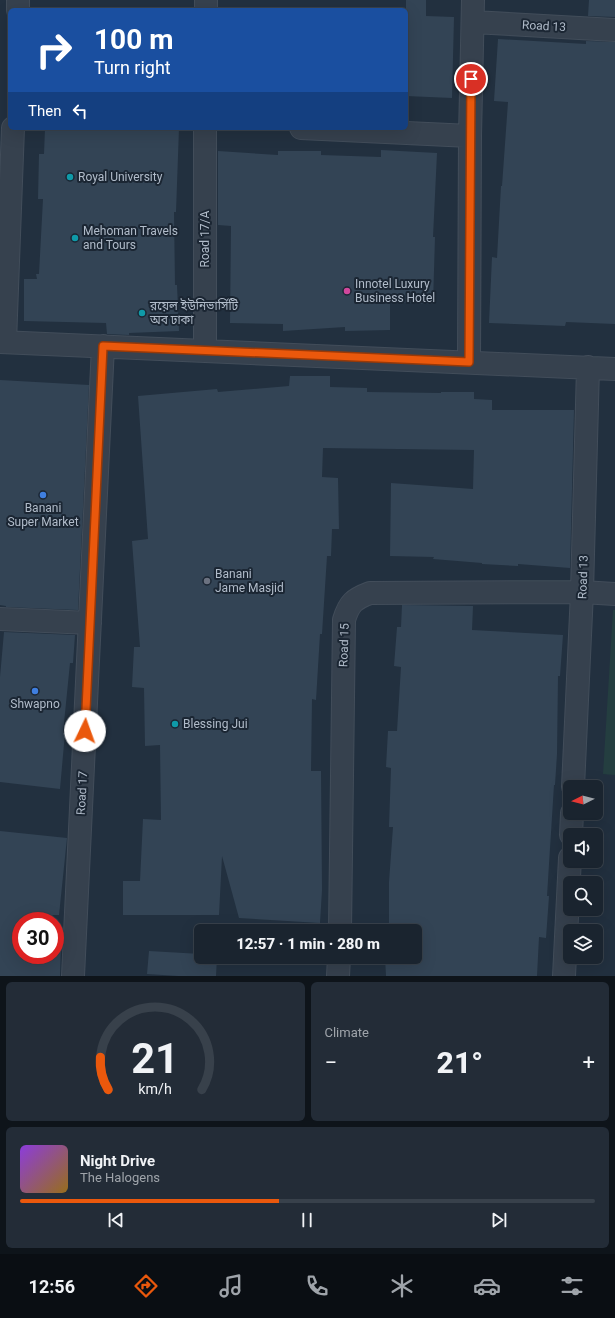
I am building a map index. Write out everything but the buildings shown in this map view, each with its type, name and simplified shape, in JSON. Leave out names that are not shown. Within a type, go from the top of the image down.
[{"type":"street","points":[[469,362],[470,136],[473,0]]},
{"type":"street","name":"Road 13","points":[[473,22],[615,30]]},
{"type":"street","points":[[13,130],[2,342],[615,369]]},
{"type":"street","name":"Road 17/A","points":[[205,130],[205,351]]},
{"type":"street","points":[[343,130],[470,136]]},
{"type":"street","name":"Road 17","points":[[74,976],[103,346]]},
{"type":"street","name":"Road 13","points":[[573,780],[582,592],[588,367]]},
{"type":"street","name":"Road 15","points":[[340,924],[344,620],[347,609],[356,598],[370,593],[582,592],[615,594]]},
{"type":"street","points":[[0,619],[90,623]]},
{"type":"street","points":[[564,976],[569,868]]},
{"type":"street","points":[[338,976],[339,964]]},
{"type":"green space","points":[[613,610],[615,610],[615,775],[603,774]]},
{"type":"place","name":"Royal University","points":[[70,177]]},
{"type":"place","name":"Mehoman Travels and Tours","points":[[75,238]]},
{"type":"place","name":"Innotel Luxury Business Hotel","points":[[347,291]]},
{"type":"place","name":"রয়েল ইউনিভার্সিটি অব ঢাকা","points":[[142,313]]},
{"type":"place","name":"Banani Super Market","points":[[43,495]]},
{"type":"place","name":"Banani Jame Masjid","points":[[207,581]]},
{"type":"place","name":"Shwapno","points":[[35,691]]},
{"type":"place","name":"Blessing Jui","points":[[175,724]]},
{"type":"route","points":[[85,731],[103,346],[469,362],[471,79]]}]
